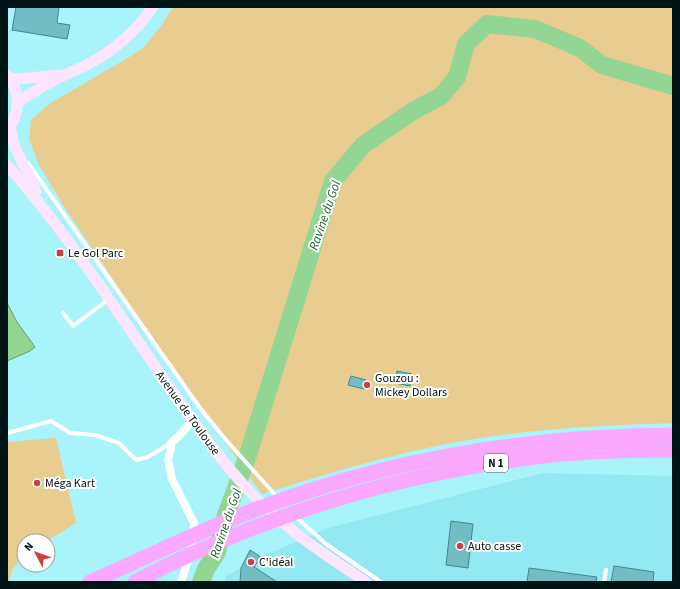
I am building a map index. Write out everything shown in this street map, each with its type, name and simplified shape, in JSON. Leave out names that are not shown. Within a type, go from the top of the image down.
[{"type":"highway","name":"N 1","points":[[104,582],[148,556],[184,539],[250,512],[331,484],[370,473],[500,448],[601,437],[673,435]]},
{"type":"highway","name":"N 1","points":[[135,582],[201,550],[252,529],[371,489],[432,474],[500,462],[598,452],[673,450]]},
{"type":"highway","points":[[90,582],[148,556]]},
{"type":"main road","points":[[17,104],[29,94],[65,74],[91,63],[116,47],[134,32],[153,7]]},
{"type":"main road","points":[[8,77],[19,79],[65,74]]},
{"type":"main road","points":[[8,77],[14,86],[17,104],[15,116],[9,129]]},
{"type":"main road","name":"Avenue de Toulouse","points":[[9,129],[15,147],[46,211]]},
{"type":"main road","name":"Avenue de Toulouse","points":[[7,165],[46,211],[192,420],[223,461],[262,504],[306,541],[366,582]]},
{"type":"street","points":[[181,582],[192,548],[194,523],[172,479],[168,460],[171,443],[181,434],[192,420]]},
{"type":"lane","points":[[15,147],[36,173],[200,408],[261,480],[302,523],[326,544],[381,582]]},
{"type":"lane","points":[[63,313],[73,326],[108,299]]},
{"type":"lane","points":[[7,433],[51,421],[70,433],[95,435],[119,443],[136,460],[148,456],[171,443]]},
{"type":"lane","points":[[604,582],[606,570]]},
{"type":"shaded area","points":[[173,7],[673,7],[673,423],[570,428],[467,440],[389,457],[262,494],[191,395],[65,208],[39,165],[29,139],[31,120],[49,104],[144,47],[161,26]]},
{"type":"shaded area","points":[[7,303],[17,322],[35,347],[30,351],[7,361]]},
{"type":"shaded area","name":"Méga Kart","points":[[56,438],[76,523],[56,535],[56,533],[16,533],[16,565],[12,570],[9,582],[7,582],[7,442]]},
{"type":"shaded area","points":[[543,473],[673,476],[673,582],[225,582],[226,576],[261,557],[328,528]]},
{"type":"shaded area","points":[[217,552],[206,582],[193,582],[202,565]]},
{"type":"building","points":[[16,7],[59,7],[57,23],[70,25],[67,39],[12,30]]},
{"type":"building","points":[[397,371],[412,374],[410,386],[395,383]]},
{"type":"building","points":[[351,376],[366,380],[364,389],[348,385]]},
{"type":"building","points":[[451,521],[473,524],[468,568],[446,565]]},
{"type":"building","name":"C'idéal","points":[[250,550],[261,557],[254,567],[277,582],[240,582],[241,568]]},
{"type":"building","points":[[614,566],[654,572],[653,582],[611,582]]},
{"type":"building","points":[[529,568],[597,577],[596,582],[527,582]]},
{"type":"waterway","name":"Ravine du Gol","points":[[201,582],[206,569],[217,552],[225,518],[248,455],[333,181],[363,145],[413,111],[441,96],[457,77],[466,44],[487,24],[535,29],[580,48],[602,65],[673,86]]},
{"type":"place","name":"Le Gol Parc","points":[[60,253]]},
{"type":"place","name":"Gouzou : Mickey Dollars","points":[[367,385]]},
{"type":"place","name":"Méga Kart","points":[[37,483]]},
{"type":"place","name":"Auto casse","points":[[460,546]]},
{"type":"place","name":"C'idéal","points":[[251,562]]}]
